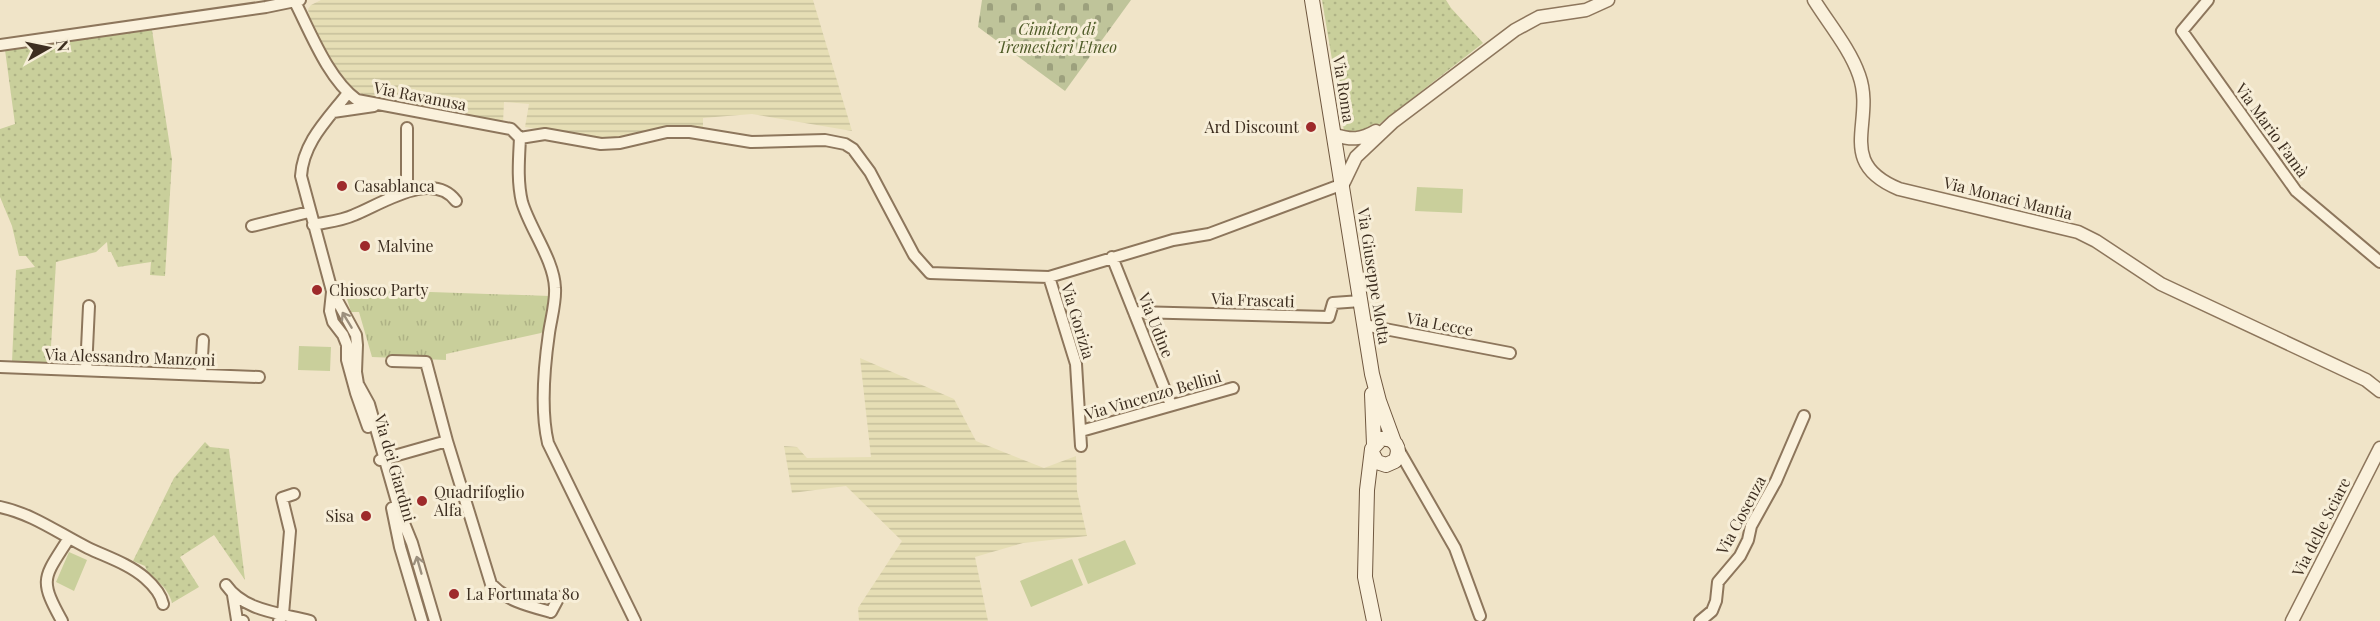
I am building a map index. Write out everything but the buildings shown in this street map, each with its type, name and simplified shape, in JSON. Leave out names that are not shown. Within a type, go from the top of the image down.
[{"type":"main road","name":"Via Roma","points":[[1312,0],[1343,184]]},
{"type":"main road","name":"Via Giuseppe Motta","points":[[1343,184],[1372,374]]},
{"type":"main road","points":[[1368,516],[1375,478],[1379,470],[1398,456],[1372,374]]},
{"type":"main road","points":[[1372,374],[1373,449],[1368,482],[1365,577],[1374,621]]},
{"type":"main road","points":[[1373,449],[1386,438],[1396,444]]},
{"type":"main road","points":[[1373,449],[1377,462],[1389,464]]},
{"type":"street","points":[[0,45],[296,0]]},
{"type":"street","name":"Via Ravanusa","points":[[296,0],[321,54],[348,93],[357,100],[511,129],[520,138]]},
{"type":"street","points":[[635,621],[548,443],[545,432],[545,366],[555,290],[551,270],[522,202],[519,171],[520,138],[532,134],[545,134],[610,144],[667,132],[699,133],[751,141],[833,140],[853,149],[870,172],[914,255],[926,271],[930,273],[1049,277],[1173,240],[1209,234],[1343,184],[1356,157],[1393,122],[1526,24],[1549,15],[1586,10],[1608,0]]},
{"type":"street","name":"Via Monaci Mantia","points":[[1814,0],[1858,72],[1863,98],[1862,152],[1866,163],[1881,182],[1899,189],[2078,232],[2096,241],[2161,284],[2366,380],[2380,392]]},
{"type":"street","name":"Via Mario Famà","points":[[2208,0],[2182,31],[2296,191],[2380,262]]},
{"type":"street","name":"Via dei Giardini","points":[[348,93],[313,138],[301,162],[301,176],[332,291],[330,311],[333,322],[344,335],[347,360],[369,404],[400,547],[422,621]]},
{"type":"street","points":[[333,112],[384,105]]},
{"type":"street","points":[[1338,155],[1393,122]]},
{"type":"street","points":[[407,128],[407,191]]},
{"type":"street","points":[[1335,135],[1348,139],[1365,137]]},
{"type":"street","points":[[1338,155],[1356,157]]},
{"type":"street","points":[[313,225],[352,216],[407,191],[431,188],[450,194],[456,201]]},
{"type":"street","points":[[252,226],[309,212]]},
{"type":"street","name":"Via Udine","points":[[1112,257],[1171,405]]},
{"type":"street","name":"Via Gorizia","points":[[1049,277],[1076,364],[1081,446]]},
{"type":"street","name":"Via Frascati","points":[[1134,312],[1329,317],[1333,303],[1361,301]]},
{"type":"street","points":[[86,370],[89,306]]},
{"type":"street","name":"Via Lecce","points":[[1364,325],[1510,353]]},
{"type":"street","points":[[201,374],[203,340]]},
{"type":"street","points":[[392,361],[426,362],[447,441],[491,584],[500,594],[554,616],[559,597]]},
{"type":"street","name":"Via Alessandro Manzoni","points":[[0,367],[259,377]]},
{"type":"street","name":"Via Monaci Mantia","points":[[2366,380],[2380,382]]},
{"type":"street","name":"Via Vincenzo Bellini","points":[[1081,431],[1233,388]]},
{"type":"street","name":"Via Cosenza","points":[[1700,621],[1712,611],[1716,601],[1718,582],[1740,556],[1748,540],[1751,526],[1776,481],[1804,416]]},
{"type":"street","points":[[381,460],[447,441]]},
{"type":"street","points":[[1396,444],[1455,548],[1480,615]]},
{"type":"street","name":"Via delle Sciare","points":[[2292,621],[2380,448]]},
{"type":"street","name":"Via dei Giardini","points":[[381,460],[412,543],[435,621]]},
{"type":"street","points":[[1389,464],[1401,468],[1419,484]]},
{"type":"street","points":[[281,618],[290,531],[282,498],[294,494]]},
{"type":"street","points":[[0,507],[30,516],[127,566],[145,578],[162,598],[163,604]]},
{"type":"street","points":[[62,621],[49,598],[45,585],[47,576],[69,538]]},
{"type":"street","points":[[225,585],[246,605],[281,618],[310,621]]},
{"type":"street","points":[[233,595],[237,620],[243,621]]},
{"type":"shaded area","points":[[321,0],[813,0],[852,131],[752,114],[703,118],[703,129],[687,127],[601,140],[525,127],[529,104],[504,102],[503,123],[365,96],[349,85],[328,55],[310,20],[308,9]]},
{"type":"shaded area","points":[[860,358],[954,399],[976,441],[1044,468],[1076,456],[1077,491],[1087,536],[1023,543],[975,557],[988,621],[859,621],[858,608],[902,541],[846,486],[792,493],[784,446],[797,447],[807,458],[871,457]]},
{"type":"green space","name":"Cimitero di Tremestieri Etneo","points":[[982,0],[1131,0],[1065,91],[978,27]]},
{"type":"green space","points":[[1322,0],[1446,0],[1483,43],[1378,125],[1360,135],[1344,131]]},
{"type":"green space","points":[[152,30],[172,160],[165,276],[150,275],[151,262],[118,267],[111,252],[108,252],[107,242],[96,252],[56,262],[50,363],[12,362],[16,270],[35,267],[26,256],[19,256],[12,226],[0,197],[0,129],[15,124],[5,50]]},
{"type":"green space","points":[[1417,187],[1463,189],[1462,213],[1415,211]]},
{"type":"green space","points":[[344,289],[550,296],[546,330],[446,354],[446,360],[372,357],[359,312],[351,312]]},
{"type":"green space","points":[[299,346],[331,347],[330,371],[298,370]]},
{"type":"green space","points":[[205,442],[210,447],[229,449],[245,580],[214,535],[180,557],[199,587],[172,603],[164,588],[150,578],[145,566],[133,561],[174,478]]},
{"type":"green space","points":[[1125,540],[1136,564],[1088,584],[1078,559]]},
{"type":"green space","points":[[69,552],[87,560],[74,591],[56,582]]},
{"type":"green space","points":[[1072,559],[1083,585],[1031,607],[1020,581]]},
{"type":"place","name":"Ard Discount","points":[[1311,127]]},
{"type":"place","name":"Casablanca","points":[[342,186]]},
{"type":"place","name":"Malvine","points":[[365,246]]},
{"type":"place","name":"Chiosco Party","points":[[317,290]]},
{"type":"place","name":"Quadrifoglio Alfa","points":[[422,501]]},
{"type":"place","name":"Sisa","points":[[366,516]]},
{"type":"place","name":"La Fortunata 80","points":[[454,594]]}]
